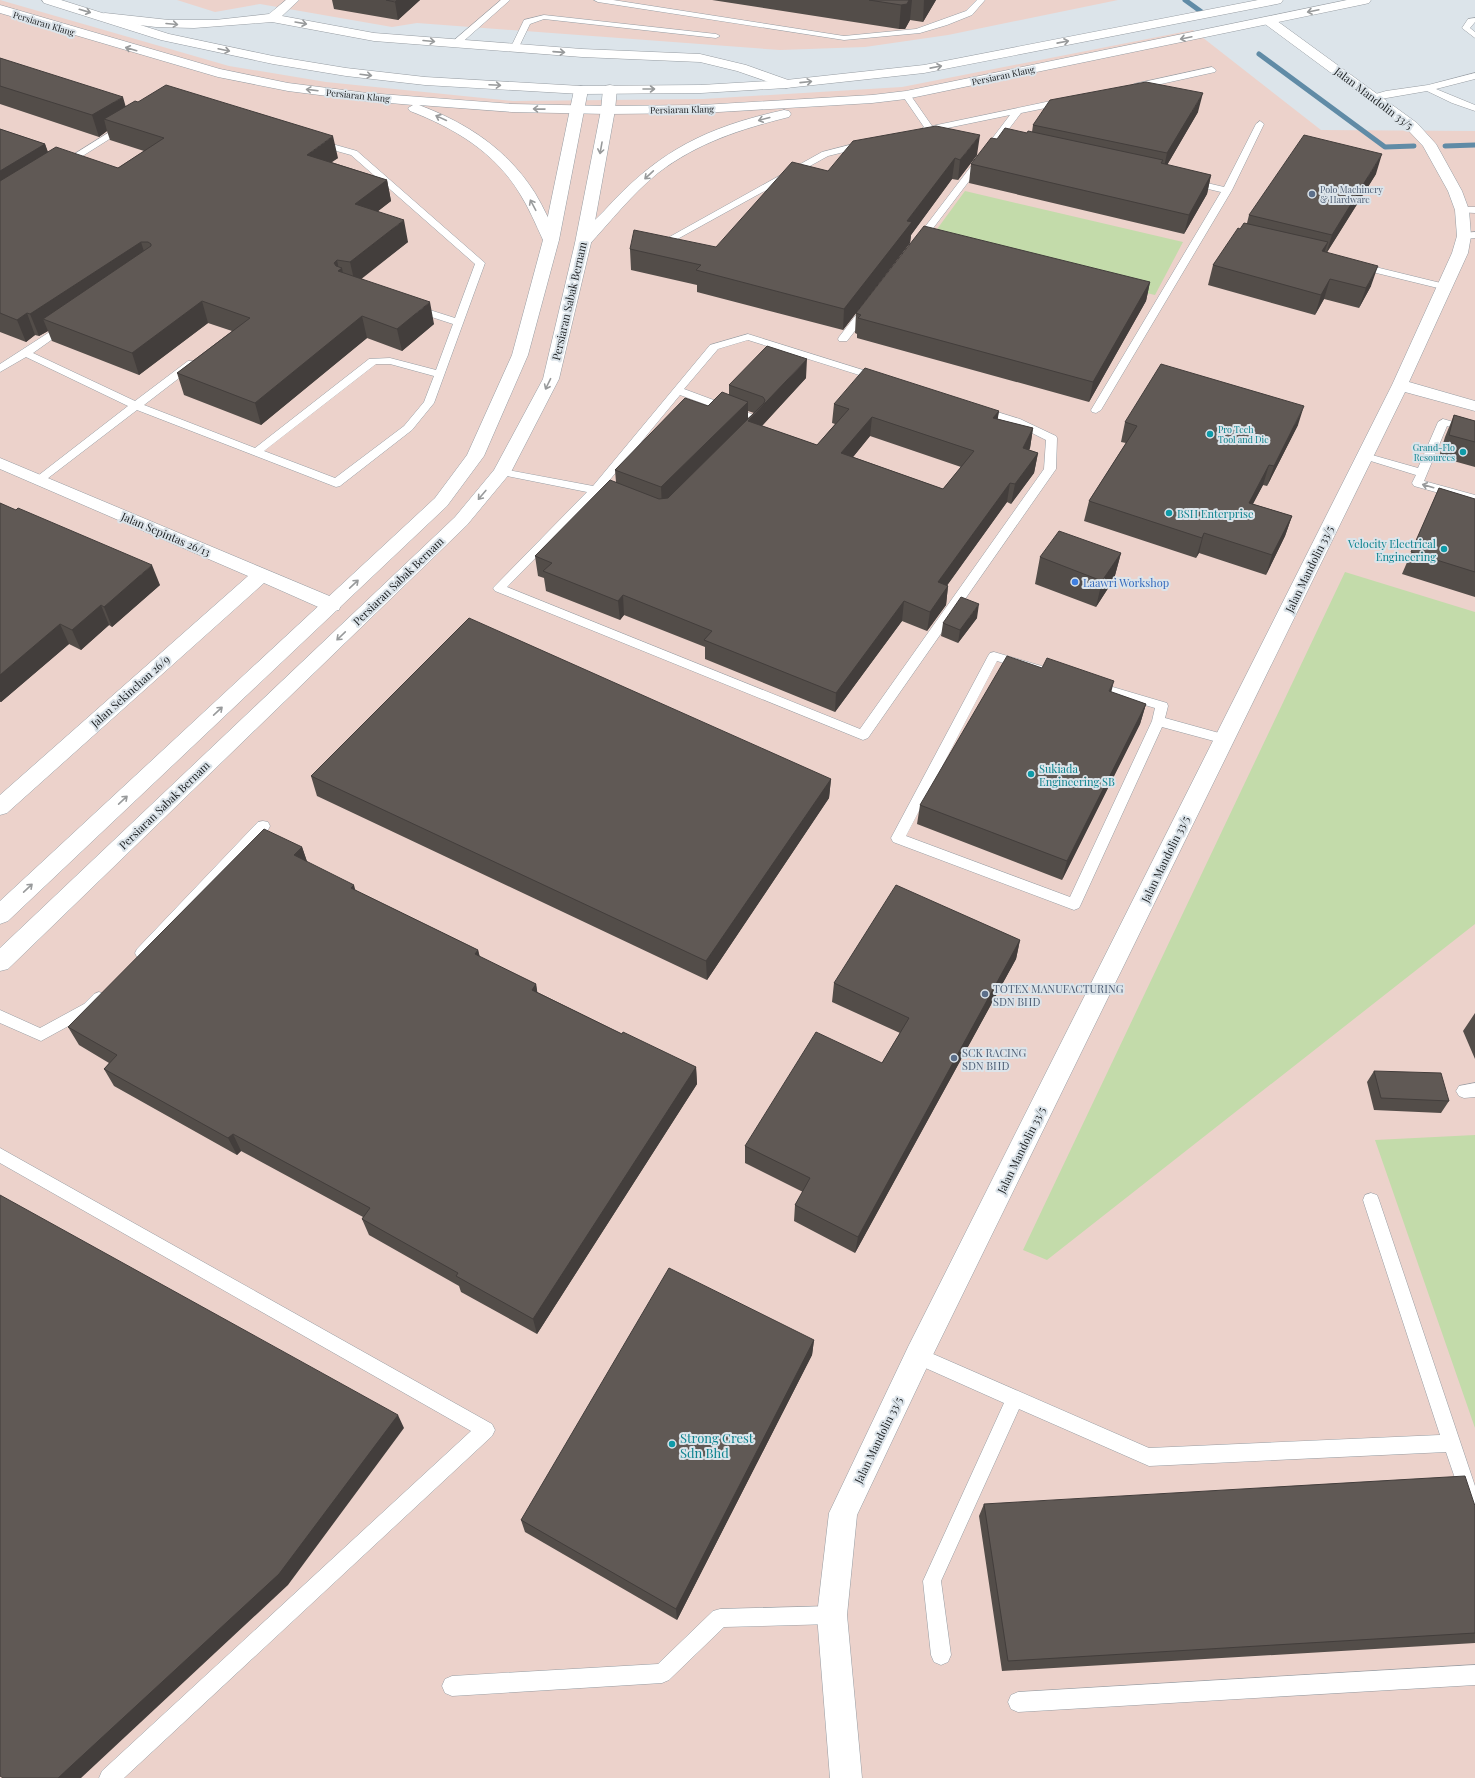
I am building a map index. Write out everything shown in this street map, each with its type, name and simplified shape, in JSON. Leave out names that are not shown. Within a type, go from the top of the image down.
[{"type":"street","name":"Persiaran Klang","points":[[48,0],[166,37],[273,60],[346,72],[425,81],[581,90],[701,89],[786,84],[924,69],[1264,8],[1365,0]]},
{"type":"street","points":[[272,18],[293,0]]},
{"type":"street","name":"Persiaran Klang","points":[[0,9],[218,74],[288,87],[384,98],[504,108],[608,110],[702,109],[872,100],[906,95],[1264,8],[1277,0]]},
{"type":"street","name":"Jalan Mandolin 33/5","points":[[846,1778],[832,1615],[843,1512],[918,1356],[1400,385],[1446,287],[1460,253],[1470,236],[1469,210],[1455,191],[1429,144],[1412,126],[1264,8]]},
{"type":"street","points":[[105,17],[181,25],[210,24],[272,18],[374,37],[514,49],[700,58],[741,68],[786,84]]},
{"type":"street","name":"Persiaran Sabak Bernam","points":[[0,962],[461,521],[502,472],[551,379],[583,243],[608,110],[610,89]]},
{"type":"street","points":[[0,915],[441,502],[475,456],[520,355],[551,240],[581,90]]},
{"type":"street","points":[[384,98],[417,108],[455,125],[474,136],[495,152],[525,189],[551,240]]},
{"type":"street","points":[[583,243],[641,182],[662,164],[690,146],[735,126],[774,116],[813,108],[872,100]]},
{"type":"street","points":[[1400,385],[1475,406]]},
{"type":"street","name":"Jalan Sepintas 26/13","points":[[0,463],[332,605]]},
{"type":"street","name":"Jalan Sekinchan 26/9","points":[[0,807],[261,575]]},
{"type":"lane","points":[[455,44],[506,0]]},
{"type":"lane","points":[[598,0],[844,38],[917,31],[944,23],[969,13],[981,0]]},
{"type":"lane","points":[[514,49],[527,22],[544,17],[716,36]]},
{"type":"lane","points":[[1475,20],[1471,21],[1466,28],[1475,36]]},
{"type":"lane","points":[[1126,88],[1212,70]]},
{"type":"lane","points":[[1375,97],[1428,88],[1475,76]]},
{"type":"lane","points":[[1428,88],[1456,102],[1475,108]]},
{"type":"lane","points":[[906,95],[930,129]]},
{"type":"lane","points":[[915,132],[1071,100]]},
{"type":"lane","points":[[920,244],[998,141],[1017,112]]},
{"type":"lane","points":[[53,170],[132,121]]},
{"type":"lane","points":[[1096,410],[1158,299],[1227,190],[1260,124]]},
{"type":"lane","points":[[25,353],[136,406],[336,483],[408,428],[429,403],[480,263],[354,154],[308,141]]},
{"type":"lane","points":[[669,240],[825,154],[877,141]]},
{"type":"lane","points":[[1180,180],[1227,190]]},
{"type":"lane","points":[[1346,263],[1446,287]]},
{"type":"lane","points":[[843,339],[871,303]]},
{"type":"lane","points":[[406,305],[459,323]]},
{"type":"lane","points":[[0,369],[76,319]]},
{"type":"lane","points":[[748,337],[1016,421],[1052,438],[1050,469],[863,735],[499,588],[597,488],[714,347],[748,337]]},
{"type":"lane","points":[[39,480],[199,358]]},
{"type":"lane","points":[[256,452],[373,362],[390,361],[440,374]]},
{"type":"lane","points":[[679,391],[758,420],[742,436]]},
{"type":"lane","points":[[1475,431],[1443,422],[1418,483],[1475,499]]},
{"type":"lane","points":[[1365,456],[1422,473]]},
{"type":"lane","points":[[502,472],[597,488],[610,493]]},
{"type":"lane","points":[[994,656],[1162,706],[1158,721],[1074,904],[898,838],[994,656]]},
{"type":"lane","points":[[1158,721],[1225,739]]},
{"type":"lane","points":[[133,963],[263,826]]},
{"type":"lane","points":[[0,1016],[41,1035],[89,1008],[111,985]]},
{"type":"lane","points":[[0,1155],[486,1430],[110,1778]]},
{"type":"lane","points":[[1370,1200],[1475,1513]]},
{"type":"lane","points":[[918,1356],[1149,1457],[1452,1443]]},
{"type":"lane","points":[[942,1656],[932,1581],[1015,1399]]},
{"type":"lane","points":[[452,1686],[662,1673],[720,1618],[832,1615]]},
{"type":"lane","points":[[1018,1702],[1475,1675]]},
{"type":"shaded area","points":[[0,0],[229,66],[326,82],[513,101],[703,99],[902,87],[1193,30],[1321,130],[1475,131],[1475,1778],[0,1778]]},
{"type":"shaded area","points":[[177,0],[1118,0],[948,35],[865,47],[780,50],[417,23],[392,27],[260,4],[215,12]]},
{"type":"green space","points":[[965,191],[1183,242],[1155,295],[929,240]]},
{"type":"green space","points":[[1345,572],[1475,612],[1475,924],[1047,1260],[1023,1250]]},
{"type":"green space","points":[[1475,1135],[1475,1428],[1375,1140]]},
{"type":"building","points":[[386,0],[397,0],[395,2]]},
{"type":"building","points":[[869,0],[909,0],[907,4],[901,5]]},
{"type":"building","points":[[0,58],[123,97],[92,115],[0,86]]},
{"type":"building","points":[[1146,82],[1203,93],[1167,153],[1033,125],[1050,100]]},
{"type":"building","points":[[166,85],[333,136],[307,155],[387,180],[355,204],[404,220],[350,262],[337,260],[334,263],[336,266],[342,268],[338,271],[430,302],[397,329],[362,316],[255,403],[177,373],[250,318],[202,301],[132,353],[43,319],[151,246],[148,242],[141,242],[30,314],[27,313],[17,320],[0,313],[0,181],[56,147],[118,168],[164,138],[104,119],[135,101],[138,102]]},
{"type":"building","points":[[936,126],[980,135],[960,160],[955,158],[907,221],[912,222],[844,309],[696,270],[701,265],[630,249],[634,230],[716,247],[792,162],[828,171],[853,141]]},
{"type":"building","points":[[1005,128],[1027,133],[1028,131],[1163,160],[1161,163],[1211,175],[1189,215],[971,164],[991,138],[997,139]]},
{"type":"building","points":[[0,129],[45,144],[0,171]]},
{"type":"building","points":[[1304,135],[1382,154],[1332,235],[1249,215]]},
{"type":"building","points":[[1244,223],[1328,242],[1322,251],[1378,266],[1366,288],[1330,279],[1321,295],[1213,265],[1238,228],[1240,229]]},
{"type":"building","points":[[924,226],[1150,282],[1093,382],[858,318],[861,315],[856,313]]},
{"type":"building","points":[[767,346],[807,359],[748,421],[817,445],[849,409],[834,404],[865,368],[999,411],[993,418],[1033,428],[1023,448],[1038,453],[1015,484],[1010,483],[938,582],[948,586],[930,612],[904,601],[836,693],[704,640],[712,631],[623,595],[618,601],[543,571],[552,563],[535,556],[610,480],[659,499],[668,498],[764,403],[765,400],[763,397],[729,385]],"holes":[[[872,417],[974,451],[943,489],[841,453]]]},
{"type":"building","points":[[1161,364],[1304,406],[1274,466],[1269,465],[1249,503],[1292,516],[1272,555],[1204,533],[1202,538],[1089,501],[1137,426],[1125,422]]},
{"type":"building","points":[[722,392],[748,402],[661,487],[615,470],[685,398],[708,406]]},
{"type":"building","points":[[1454,415],[1475,421],[1475,442],[1449,435]]},
{"type":"building","name":"Velocity Electrical Engineering","points":[[1439,488],[1475,499],[1475,572],[1411,552]]},
{"type":"building","points":[[0,503],[16,510],[18,508],[152,565],[104,607],[101,605],[72,630],[60,624],[0,675]]},
{"type":"building","points":[[1059,531],[1121,553],[1102,581],[1040,557]]},
{"type":"building","points":[[961,597],[979,604],[960,630],[943,623]]},
{"type":"building","points":[[469,618],[831,779],[706,961],[311,776]]},
{"type":"building","name":"Sukiada Engineering SB","points":[[1007,656],[1042,668],[1047,658],[1114,681],[1109,691],[1146,704],[1067,861],[920,805]]},
{"type":"building","points":[[264,829],[302,847],[294,855],[354,885],[351,888],[478,950],[475,954],[536,984],[532,990],[622,1034],[623,1032],[696,1067],[533,1319],[456,1276],[458,1273],[362,1219],[370,1208],[233,1134],[228,1138],[104,1069],[117,1055],[68,1027]]},
{"type":"building","points":[[896,885],[1020,940],[858,1237],[795,1205],[810,1178],[745,1146],[816,1032],[882,1063],[909,1018],[834,983]]},
{"type":"building","points":[[1374,1071],[1441,1073],[1449,1101],[1381,1098]]},
{"type":"building","points":[[0,1195],[398,1415],[279,1574],[58,1778],[3,1778],[0,1776]]},
{"type":"building","name":"Strong Crest Sdn Bhd","points":[[669,1268],[814,1340],[676,1609],[521,1520]]},
{"type":"building","points":[[1465,1476],[1475,1506],[1475,1633],[1008,1661],[984,1504]]},
{"type":"waterway","points":[[1185,0],[1203,13]]},
{"type":"waterway","points":[[1259,54],[1385,147],[1414,146]]},
{"type":"waterway","points":[[1445,146],[1475,145]]},
{"type":"place","name":"Polo Machinery & Hardware","points":[[1312,194]]},
{"type":"place","name":"Pro Tech Tool and Die","points":[[1210,434]]},
{"type":"place","name":"Grand-Flo Resources","points":[[1463,452]]},
{"type":"place","name":"BSH Enterprise","points":[[1169,513]]},
{"type":"place","name":"Velocity Electrical Engineering","points":[[1444,549]]},
{"type":"place","name":"Laawri Workshop","points":[[1075,582]]},
{"type":"place","name":"Sukiada Engineering SB","points":[[1031,774]]},
{"type":"place","name":"TOTEX MANUFACTURING SDN BHD","points":[[985,994]]},
{"type":"place","name":"SCK RACING SDN BHD","points":[[954,1058]]},
{"type":"place","name":"Strong Crest Sdn Bhd","points":[[672,1444]]}]
